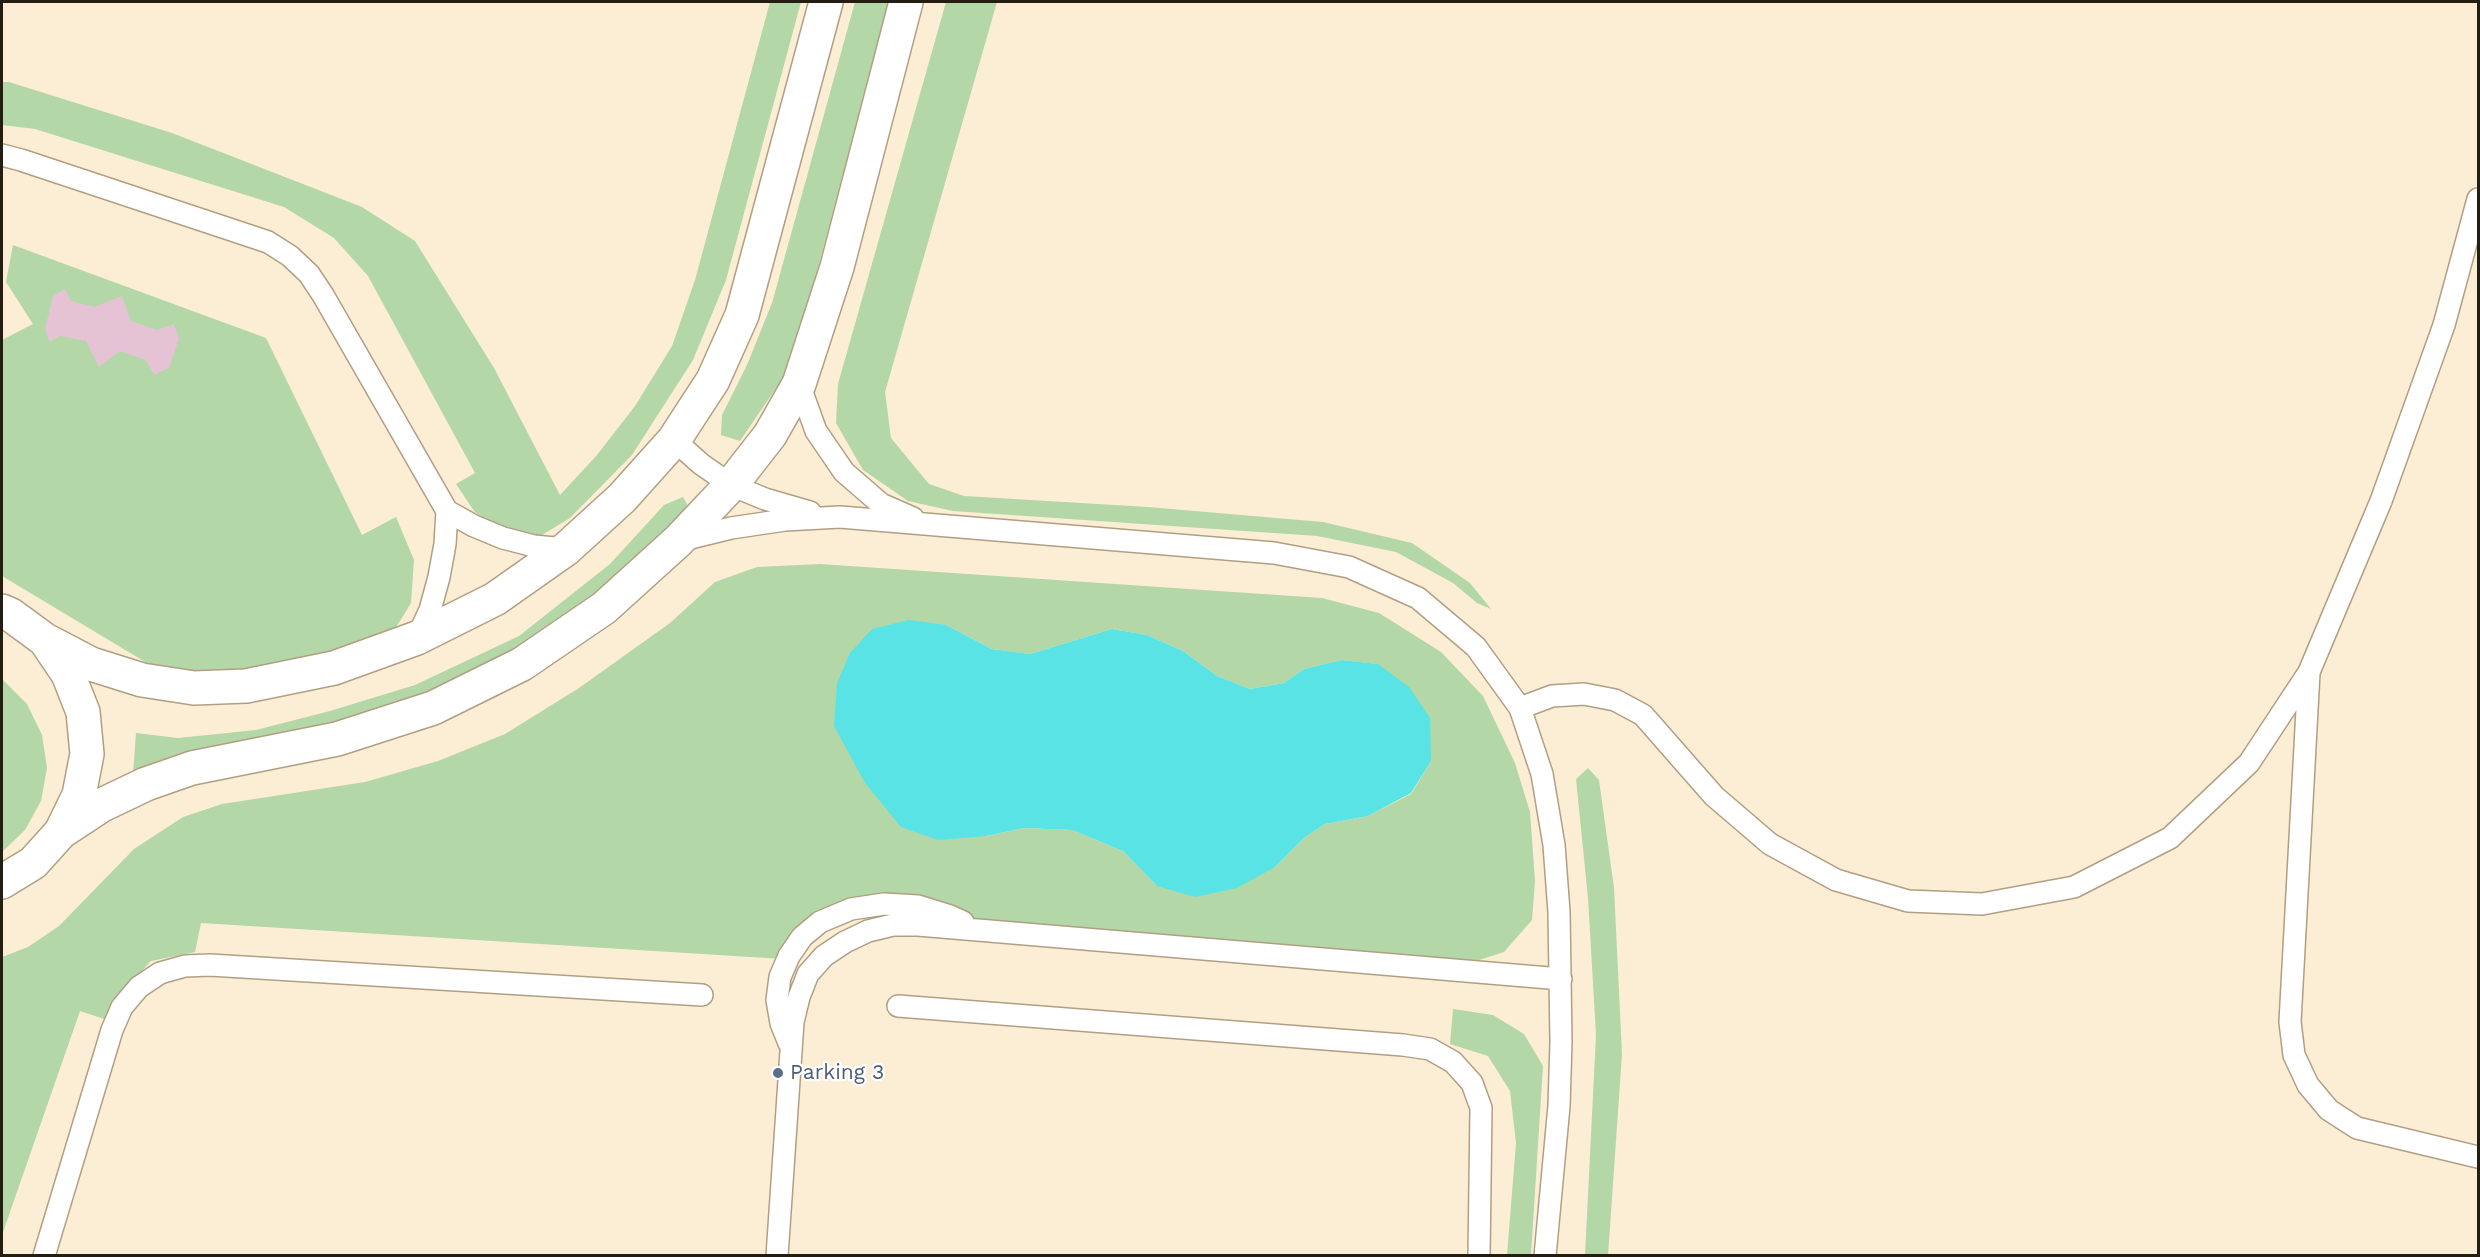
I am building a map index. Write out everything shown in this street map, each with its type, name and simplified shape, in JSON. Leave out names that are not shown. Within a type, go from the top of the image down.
[{"type":"street","points":[[2,611],[45,640],[91,664],[142,680],[194,687],[246,686],[334,668],[417,639],[495,599],[566,549],[622,498],[674,440],[713,380],[742,315],[826,2]]},
{"type":"street","points":[[2,882],[33,863],[61,832],[102,805],[146,784],[192,768],[337,739],[433,708],[522,664],[604,608],[678,541],[731,485],[770,435],[799,384],[837,267],[906,2]]},
{"type":"street","points":[[45,640],[68,674],[83,712],[87,754],[79,795],[61,832]]},
{"type":"lane","points":[[2,155],[260,239],[290,256],[309,274],[323,296],[447,511],[503,538],[534,546],[566,549]]},
{"type":"lane","points":[[1520,708],[1552,696],[1584,694],[1615,700],[1643,715],[1714,796],[1770,844],[1836,880],[1908,901],[1983,904],[2074,887],[2170,838],[2248,763],[2309,672],[2381,501],[2444,325],[2478,199]]},
{"type":"lane","points":[[799,384],[816,431],[844,472],[881,504],[927,524]]},
{"type":"lane","points":[[674,440],[701,464],[731,485],[765,500],[802,510],[840,517],[1274,553],[1349,567],[1418,598],[1476,646],[1520,708],[1542,774],[1554,845],[1561,979],[1559,1106],[1545,1256]]},
{"type":"lane","points":[[417,639],[430,609],[439,577],[445,544],[447,511]]},
{"type":"lane","points":[[678,541],[731,528],[785,520],[840,517]]},
{"type":"lane","points":[[2309,672],[2290,1022],[2294,1055],[2308,1085],[2322,1102],[2329,1110],[2357,1128],[2478,1157]]},
{"type":"lane","points":[[791,1050],[781,1023],[777,1000],[780,977],[789,956],[802,937],[820,922],[851,909],[884,904],[918,906],[950,916],[980,931]]},
{"type":"lane","points":[[777,1256],[791,1050],[797,1005],[808,974],[825,956],[845,942],[868,931],[893,926],[918,925],[1561,979]]},
{"type":"lane","points":[[44,1256],[111,1030],[122,1007],[133,994],[160,973],[185,966],[210,965],[702,996]]},
{"type":"lane","points":[[897,1006],[1403,1045],[1430,1049],[1453,1062],[1472,1083],[1481,1108],[1479,1256]]},
{"type":"green space","points":[[770,2],[801,2],[726,280],[693,360],[632,455],[570,518],[537,538],[505,536],[474,511],[456,484],[475,473],[368,276],[334,238],[284,207],[35,129],[2,125],[2,82],[9,82],[172,133],[362,207],[415,241],[494,368],[560,495],[597,455],[635,406],[672,346],[695,280]]},
{"type":"green space","points":[[855,2],[889,2],[807,309],[783,378],[740,441],[721,435],[722,415],[747,365],[772,303]]},
{"type":"green space","points":[[946,2],[997,2],[885,392],[891,438],[929,484],[964,496],[1148,507],[1323,522],[1412,543],[1470,583],[1491,609],[1477,603],[1453,583],[1396,552],[1317,536],[953,511],[908,501],[863,470],[836,423],[838,384]]},
{"type":"green space","points":[[13,245],[266,338],[362,535],[396,517],[414,560],[411,603],[392,634],[348,658],[208,677],[147,663],[2,576],[2,340],[33,324],[6,282]]},
{"type":"green space","points":[[683,497],[692,513],[481,691],[133,774],[136,733],[178,738],[256,730],[330,711],[415,685],[519,636],[610,564],[664,505]]},
{"type":"green space","points":[[820,564],[1322,598],[1379,613],[1441,652],[1483,696],[1515,763],[1530,812],[1535,881],[1532,920],[1504,952],[1476,961],[839,915],[783,959],[201,923],[195,952],[151,961],[127,987],[113,1022],[80,1011],[2,1235],[2,957],[28,947],[59,926],[134,849],[183,817],[222,804],[365,782],[438,761],[505,734],[579,688],[670,623],[715,582],[757,567]],"holes":[[[946,625],[992,649],[1030,654],[1112,629],[1147,635],[1183,651],[1217,676],[1250,689],[1284,683],[1304,669],[1342,660],[1377,664],[1431,761],[1411,794],[1368,816],[1325,824],[1305,837],[1275,867],[1157,886],[1123,851],[1072,830],[1024,828],[986,836]]]},
{"type":"green space","points":[[2,679],[27,704],[42,735],[47,768],[41,801],[25,830],[2,852]]},
{"type":"green space","points":[[1588,768],[1599,780],[1614,888],[1622,1054],[1608,1256],[1585,1255],[1596,1035],[1588,898],[1576,779]]},
{"type":"green space","points":[[1453,1009],[1493,1015],[1524,1034],[1543,1066],[1531,1255],[1507,1255],[1516,1143],[1510,1091],[1488,1056],[1450,1044]]},
{"type":"water","points":[[909,620],[946,625],[992,649],[1030,654],[1112,629],[1147,635],[1183,651],[1217,676],[1250,689],[1284,683],[1304,669],[1342,660],[1378,664],[1409,687],[1430,718],[1431,761],[1411,793],[1368,816],[1325,824],[1305,837],[1275,867],[1237,888],[1195,897],[1157,886],[1123,851],[1072,830],[1024,828],[986,836],[938,840],[901,827],[865,783],[834,726],[837,683],[850,653],[872,629]]},
{"type":"building","points":[[65,289],[71,301],[94,307],[122,296],[131,321],[157,330],[174,324],[179,339],[169,368],[154,375],[146,360],[120,351],[99,367],[86,341],[60,336],[50,342],[45,329],[53,296]]},
{"type":"place","name":"Parking 3","points":[[778,1073]]}]
